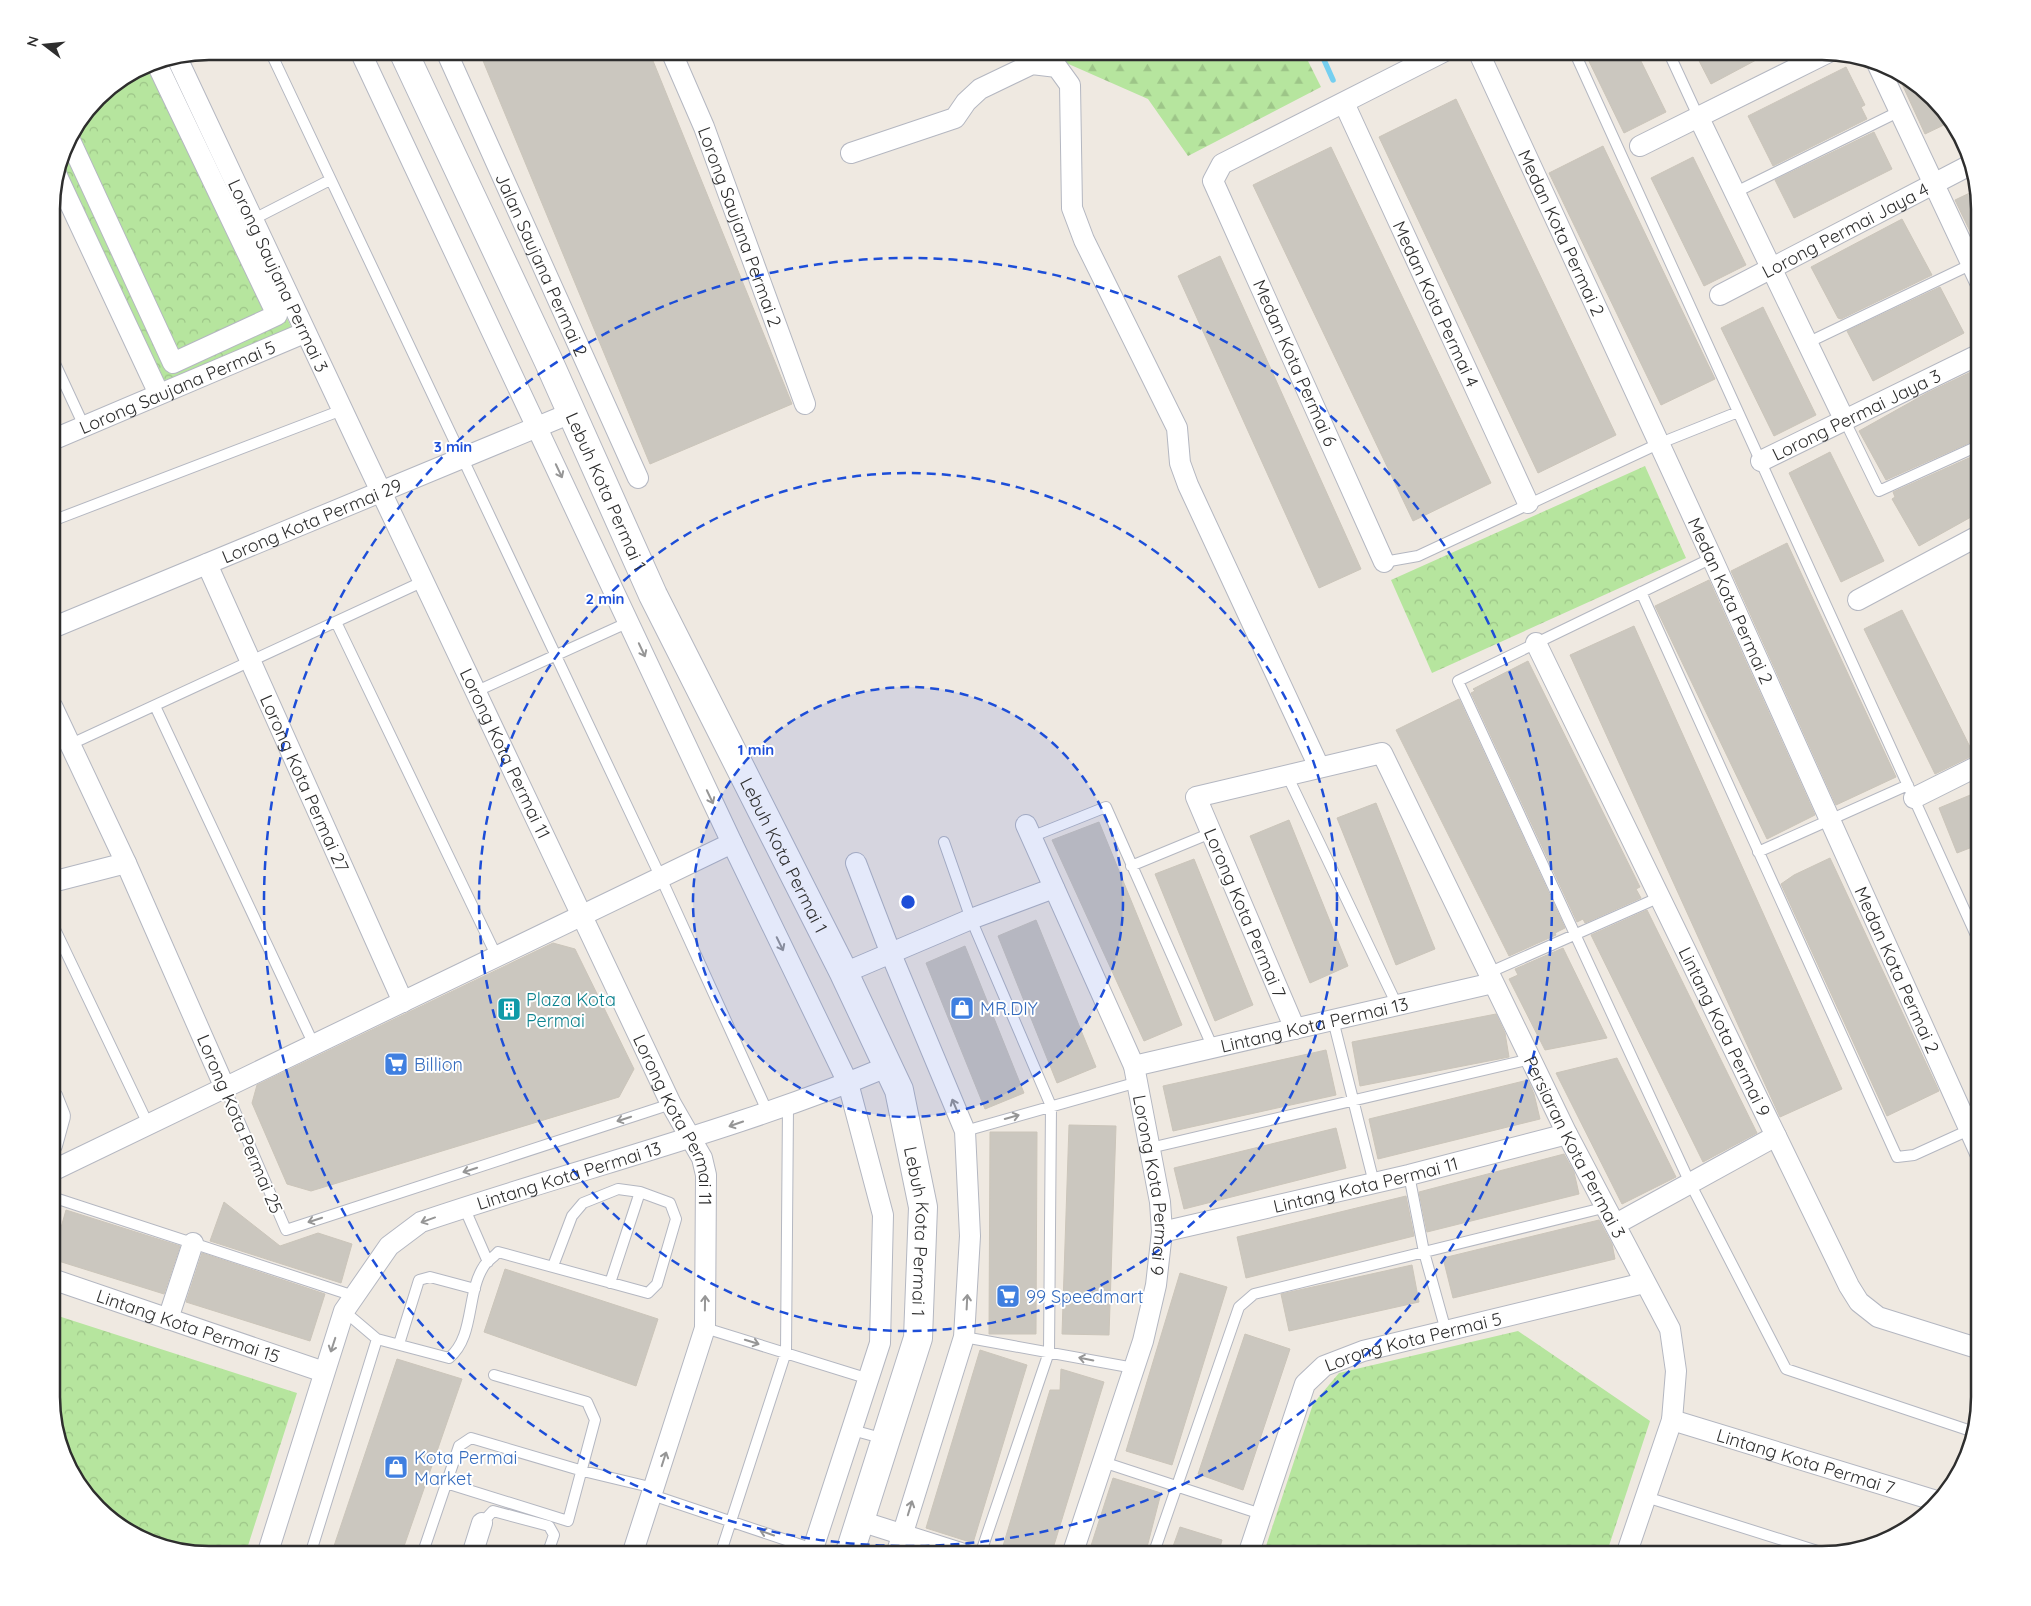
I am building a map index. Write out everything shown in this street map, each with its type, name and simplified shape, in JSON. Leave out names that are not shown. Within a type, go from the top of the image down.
[{"type":"street","name":"Lebuh Kota Permai 1","points":[[364,60],[732,844],[848,1084],[883,1215],[880,1343],[814,1546]]},
{"type":"street","name":"Lebuh Kota Permai 1","points":[[407,60],[653,595],[844,973],[899,1090],[923,1207],[918,1338],[852,1546]]},
{"type":"street","name":"Jalan Saujana Permai 2","points":[[450,60],[638,478]]},
{"type":"street","name":"Lorong Saujana Permai 2","points":[[675,60],[725,182],[805,404]]},
{"type":"street","points":[[851,153],[955,118],[966,102],[980,90],[1028,60]]},
{"type":"street","points":[[1037,60],[1056,67],[1070,84],[1072,208],[1084,240],[1176,428],[1180,463],[1188,486],[1319,768],[1287,775]]},
{"type":"street","points":[[1344,103],[1428,60]]},
{"type":"street","name":"Medan Kota Permai 2","points":[[1482,60],[1712,558],[1971,1134]]},
{"type":"street","points":[[1640,146],[1813,60]]},
{"type":"street","name":"Lorong Saujana Permai 3","points":[[179,63],[304,333],[382,492]]},
{"type":"street","points":[[73,148],[173,363],[277,315],[159,69]]},
{"type":"street","points":[[1882,72],[1971,262]]},
{"type":"street","name":"Medan Kota Permai 6","points":[[1344,103],[1222,164],[1213,181],[1384,562]]},
{"type":"street","name":"Medan Kota Permai 4","points":[[1344,103],[1528,504]]},
{"type":"street","points":[[1698,116],[1844,419]]},
{"type":"street","name":"Lorong Permai Jaya 4","points":[[1720,295],[1965,168]]},
{"type":"street","points":[[62,185],[159,394]]},
{"type":"street","name":"Lorong Saujana Permai 5","points":[[60,436],[304,333]]},
{"type":"street","name":"Lorong Permai Jaya 3","points":[[1761,461],[1971,358]]},
{"type":"street","name":"Lorong Kota Permai 29","points":[[60,625],[571,413]]},
{"type":"street","name":"Lorong Kota Permai 11","points":[[382,492],[671,1104],[702,1158],[706,1175],[705,1328],[635,1546]]},
{"type":"street","points":[[1858,600],[1971,540]]},
{"type":"street","name":"Lorong Kota Permai 27","points":[[206,564],[403,1002]]},
{"type":"street","name":"Lintang Kota Permai 9","points":[[1536,643],[1849,1286],[1859,1302],[1878,1317],[1971,1346]]},
{"type":"street","name":"Lorong Kota Permai 25","points":[[60,724],[126,863],[225,1088]]},
{"type":"street","name":"Persiaran Kota Permai 3","points":[[1319,768],[1382,753],[1567,1134],[1611,1215],[1644,1283],[1670,1329],[1676,1372],[1672,1420],[1629,1546]]},
{"type":"street","points":[[1911,791],[1971,768]]},
{"type":"street","name":"Lorong Kota Permai 7","points":[[1287,775],[1196,797],[1295,1029]]},
{"type":"street","name":"Lorong Kota Permai 9","points":[[1029,831],[1136,1074],[1160,1202],[1162,1232],[1156,1286],[1134,1368],[1075,1546]]},
{"type":"street","points":[[60,1167],[732,844]]},
{"type":"street","points":[[60,880],[126,863]]},
{"type":"street","points":[[856,863],[891,954],[965,1131],[970,1236],[964,1337],[899,1546]]},
{"type":"street","points":[[844,973],[971,918],[1054,888]]},
{"type":"street","name":"Lintang Kota Permai 13","points":[[1136,1074],[1213,1048],[1397,1005],[1491,978]]},
{"type":"street","name":"Lintang Kota Permai 13","points":[[270,1546],[324,1372],[349,1304],[389,1246],[421,1222],[464,1207],[692,1139],[848,1084],[889,1066]]},
{"type":"street","name":"Lintang Kota Permai 11","points":[[1162,1232],[1409,1175],[1567,1134]]},
{"type":"street","points":[[1611,1215],[1690,1183],[1776,1136]]},
{"type":"street","points":[[168,1319],[193,1243]]},
{"type":"street","name":"Lintang Kota Permai 15","points":[[60,1282],[324,1372]]},
{"type":"street","name":"Lorong Kota Permai 5","points":[[1251,1546],[1305,1384],[1324,1366],[1355,1354],[1644,1283]]},
{"type":"street","name":"Lintang Kota Permai 7","points":[[1672,1420],[1930,1499]]},
{"type":"street","points":[[860,1521],[938,1546]]},
{"type":"street","points":[[475,1546],[482,1523]]},
{"type":"lane","points":[[274,60],[661,878],[768,1113]]},
{"type":"lane","points":[[1578,60],[1971,924]]},
{"type":"lane","points":[[1672,60],[1698,116]]},
{"type":"lane","points":[[1736,192],[1900,111]]},
{"type":"lane","points":[[252,220],[330,180]]},
{"type":"lane","points":[[1807,342],[1971,275]]},
{"type":"lane","points":[[60,374],[84,426]]},
{"type":"lane","points":[[60,518],[342,410]]},
{"type":"lane","points":[[1384,562],[1418,556],[1658,444],[1738,412]]},
{"type":"lane","points":[[1844,419],[1879,491],[1971,449]]},
{"type":"lane","points":[[1712,558],[1458,681],[1690,1183],[1786,1369],[1967,1430]]},
{"type":"lane","points":[[69,745],[424,581]]},
{"type":"lane","points":[[1641,592],[1897,1157],[1914,1155],[1969,1130]]},
{"type":"lane","points":[[336,622],[497,957]]},
{"type":"lane","points":[[477,691],[629,622]]},
{"type":"lane","points":[[155,706],[314,1045]]},
{"type":"lane","points":[[1287,775],[1397,1005]]},
{"type":"lane","points":[[1758,852],[1830,821],[1911,791]]},
{"type":"lane","points":[[1029,831],[1106,808],[1213,1048]]},
{"type":"lane","points":[[1131,866],[1211,833]]},
{"type":"lane","points":[[944,842],[971,918],[1051,1106],[1049,1352],[983,1546]]},
{"type":"lane","points":[[1491,978],[1576,934],[1660,897]]},
{"type":"lane","points":[[60,940],[148,1124]]},
{"type":"lane","points":[[1333,1020],[1374,1183]]},
{"type":"lane","points":[[1150,1148],[1531,1059]]},
{"type":"lane","points":[[965,1131],[1051,1106],[1136,1074]]},
{"type":"lane","name":"Lorong Kota Permai 25","points":[[225,1088],[286,1230],[671,1104]]},
{"type":"lane","points":[[723,1546],[786,1352],[788,1106]]},
{"type":"lane","points":[[1409,1175],[1424,1252],[1446,1331]]},
{"type":"lane","points":[[60,1200],[193,1243],[349,1304],[377,1339],[450,1358],[460,1349],[475,1288],[484,1266],[498,1252],[648,1293],[658,1284],[676,1219],[670,1203],[640,1192],[618,1189],[583,1203],[572,1216],[553,1266]]},
{"type":"lane","points":[[610,1283],[640,1192]]},
{"type":"lane","points":[[464,1207],[488,1262]]},
{"type":"lane","points":[[1157,1546],[1238,1307],[1254,1294],[1424,1252],[1611,1215]]},
{"type":"lane","points":[[398,1344],[419,1280],[430,1277],[475,1288]]},
{"type":"lane","points":[[705,1328],[786,1352],[869,1380]]},
{"type":"lane","points":[[964,1337],[1134,1368]]},
{"type":"lane","points":[[313,1546],[377,1339]]},
{"type":"lane","points":[[446,1482],[568,1521],[596,1420],[587,1402],[494,1374]]},
{"type":"lane","points":[[852,1430],[886,1439]]},
{"type":"lane","points":[[425,1546],[459,1446],[472,1438],[653,1491],[796,1546]]},
{"type":"lane","points":[[1103,1462],[1261,1514]]},
{"type":"lane","points":[[1646,1497],[1802,1546]]},
{"type":"lane","points":[[482,1523],[493,1511],[549,1526],[554,1535],[551,1546]]},
{"type":"green space","points":[[1059,60],[1308,60],[1321,87],[1188,156],[1148,99]]},
{"type":"green space","points":[[167,66],[295,335],[170,397],[65,171],[80,134],[104,104],[134,80]]},
{"type":"green space","points":[[1645,466],[1686,558],[1432,673],[1391,580]]},
{"type":"green space","points":[[60,1317],[297,1393],[248,1546],[189,1545],[170,1541],[143,1531],[118,1515],[91,1488],[75,1463],[65,1436],[60,1407]]},
{"type":"green space","points":[[1518,1331],[1650,1421],[1609,1546],[1266,1546],[1313,1404],[1339,1373]]},
{"type":"building","points":[[483,60],[653,60],[792,404],[650,464]]},
{"type":"building","points":[[1588,60],[1640,60],[1666,112],[1624,133]]},
{"type":"building","points":[[1699,60],[1756,60],[1711,84]]},
{"type":"building","points":[[1846,67],[1865,105],[1861,107],[1867,119],[1773,166],[1748,116]]},
{"type":"building","points":[[1902,83],[1920,97],[1945,124],[1925,134]]},
{"type":"building","points":[[1456,99],[1616,435],[1538,473],[1379,137]]},
{"type":"building","points":[[1874,132],[1892,169],[1794,218],[1775,180]]},
{"type":"building","points":[[1603,146],[1715,379],[1661,405],[1549,173]]},
{"type":"building","points":[[1331,147],[1491,483],[1413,521],[1253,185]]},
{"type":"building","points":[[1693,157],[1746,265],[1704,286],[1651,178]]},
{"type":"building","points":[[1970,193],[1971,233],[1955,200]]},
{"type":"building","points":[[1902,219],[1932,275],[1841,319],[1838,318],[1811,267]]},
{"type":"building","points":[[1220,256],[1361,569],[1319,588],[1178,276]]},
{"type":"building","points":[[1940,287],[1964,333],[1873,381],[1847,331]]},
{"type":"building","points":[[1763,307],[1816,415],[1774,436],[1721,328]]},
{"type":"building","points":[[1971,372],[1971,442],[1886,480],[1859,431],[1927,393]]},
{"type":"building","points":[[1830,452],[1884,561],[1841,582],[1789,473]]},
{"type":"building","points":[[1971,457],[1971,517],[1919,546],[1892,499],[1895,497],[1893,492]]},
{"type":"building","points":[[1787,543],[1896,777],[1836,805],[1731,571]]},
{"type":"building","points":[[1709,580],[1815,815],[1767,839],[1655,606]]},
{"type":"building","points":[[1902,610],[1971,749],[1971,756],[1935,774],[1864,629]]},
{"type":"building","points":[[1634,626],[1842,1089],[1780,1117],[1570,655]]},
{"type":"building","points":[[1528,661],[1640,887],[1636,889],[1641,898],[1585,923],[1583,919],[1577,922],[1471,693],[1475,691],[1473,689]]},
{"type":"building","points":[[1459,699],[1565,928],[1555,933],[1556,935],[1509,956],[1396,730]]},
{"type":"building","points":[[1971,795],[1971,848],[1957,853],[1939,808]]},
{"type":"building","points":[[1376,803],[1435,949],[1396,965],[1337,818]]},
{"type":"building","points":[[1289,820],[1348,966],[1310,983],[1250,836]]},
{"type":"building","points":[[1099,822],[1182,1025],[1144,1041],[1052,840]]},
{"type":"building","points":[[1830,858],[1939,1091],[1887,1116],[1781,884],[1794,875]]},
{"type":"building","points":[[1194,859],[1253,1005],[1215,1021],[1155,874]]},
{"type":"building","points":[[1647,910],[1757,1133],[1703,1162],[1591,935]]},
{"type":"building","points":[[1036,920],[1096,1067],[1057,1083],[998,936]]},
{"type":"building","name":"Plaza Kota Permai","points":[[553,943],[575,949],[634,1069],[619,1097],[311,1191],[287,1184],[252,1103],[257,1085]]},
{"type":"building","points":[[965,946],[1024,1093],[985,1109],[926,963]]},
{"type":"building","points":[[1563,948],[1607,1038],[1545,1050],[1509,979],[1518,975],[1515,969]]},
{"type":"building","points":[[1496,1014],[1505,1033],[1509,1057],[1360,1086],[1352,1042]]},
{"type":"building","points":[[1326,1050],[1336,1095],[1173,1131],[1163,1086]]},
{"type":"building","points":[[1617,1058],[1676,1177],[1622,1204],[1556,1073]]},
{"type":"building","points":[[1528,1080],[1534,1094],[1540,1119],[1378,1159],[1369,1119]]},
{"type":"building","points":[[1069,1125],[1116,1126],[1109,1335],[1062,1334]]},
{"type":"building","points":[[1336,1128],[1346,1168],[1184,1209],[1174,1168]]},
{"type":"building","points":[[990,1132],[1037,1132],[1036,1334],[989,1334]]},
{"type":"building","points":[[1564,1154],[1574,1172],[1579,1194],[1427,1232],[1419,1192]]},
{"type":"building","points":[[1406,1196],[1414,1236],[1246,1278],[1237,1237]]},
{"type":"building","points":[[224,1202],[280,1246],[318,1233],[352,1244],[341,1283],[210,1241]]},
{"type":"building","points":[[66,1210],[180,1246],[164,1294],[60,1262],[60,1231]]},
{"type":"building","points":[[1599,1220],[1612,1244],[1615,1259],[1453,1298],[1443,1258]]},
{"type":"building","points":[[202,1253],[325,1294],[310,1341],[186,1302]]},
{"type":"building","points":[[1412,1265],[1419,1302],[1289,1331],[1281,1294]]},
{"type":"building","points":[[505,1269],[658,1319],[636,1386],[484,1332]]},
{"type":"building","points":[[1180,1273],[1227,1287],[1172,1465],[1126,1451]]},
{"type":"building","points":[[1245,1334],[1290,1349],[1243,1490],[1198,1474]]},
{"type":"building","points":[[980,1350],[1027,1365],[973,1543],[926,1528]]},
{"type":"building","name":"Kota Permai Market","points":[[397,1359],[462,1379],[404,1546],[334,1546]]},
{"type":"building","points":[[1061,1369],[1104,1382],[1054,1546],[1003,1546],[1050,1390],[1060,1390]]},
{"type":"building","points":[[1113,1478],[1161,1493],[1147,1546],[1091,1546]]},
{"type":"building","points":[[1180,1527],[1222,1540],[1220,1546],[1173,1546]]},
{"type":"waterway","points":[[1324,60],[1333,80]]},
{"type":"place","name":"MR.DIY","points":[[962,1008]]},
{"type":"place","name":"Plaza Kota Permai","points":[[509,1009]]},
{"type":"place","name":"Billion","points":[[396,1064]]},
{"type":"place","name":"99 Speedmart","points":[[1008,1296]]},
{"type":"place","name":"Kota Permai Market","points":[[396,1467]]}]
